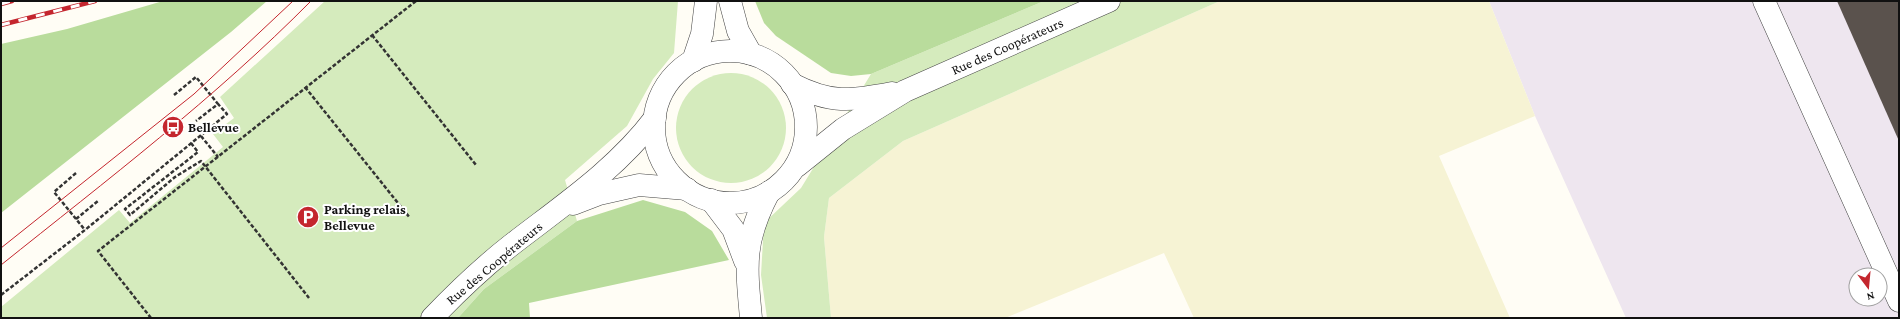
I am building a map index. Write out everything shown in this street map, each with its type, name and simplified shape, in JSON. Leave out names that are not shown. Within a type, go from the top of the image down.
[{"type":"street","points":[[693,61],[702,34],[706,1]]},
{"type":"street","points":[[730,1],[738,31],[751,54]]},
{"type":"street","name":"Rue des Coopérateurs","points":[[793,169],[830,138],[905,91],[1109,1]]},
{"type":"street","points":[[1764,1],[1899,301]]},
{"type":"street","points":[[721,52],[741,52],[751,54],[779,69],[792,84],[802,104],[806,126],[803,149],[793,169],[786,178],[769,192],[741,202],[711,200],[687,189],[672,175],[661,158],[655,138],[655,118],[660,98],[670,81],[693,61],[721,52]]},
{"type":"street","name":"Rue des Coopérateurs","points":[[792,84],[816,96],[840,100],[863,99],[905,91]]},
{"type":"street","name":"Rue des Coopérateurs","points":[[432,318],[509,247],[558,210],[637,141],[655,118]]},
{"type":"street","name":"Rue des Coopérateurs","points":[[558,210],[599,194],[626,186],[650,185],[687,189]]},
{"type":"street","points":[[746,266],[754,221],[769,192]]},
{"type":"street","points":[[711,200],[733,229],[746,266],[751,318]]},
{"type":"path","points":[[151,318],[98,251],[416,1]]},
{"type":"path","points":[[372,35],[476,165]]},
{"type":"path","points":[[1,295],[85,230],[227,114],[196,77],[174,95]]},
{"type":"path","points":[[305,87],[410,218]]},
{"type":"path","points":[[196,121],[218,104]]},
{"type":"path","points":[[200,136],[218,157]]},
{"type":"path","points":[[191,143],[198,152],[125,209],[130,215],[175,177],[200,161],[309,298]]},
{"type":"path","points":[[76,173],[54,192],[85,230]]},
{"type":"path","points":[[76,219],[98,201]]},
{"type":"shaded area","points":[[1220,1],[1489,1],[1535,116],[1439,156],[1510,318],[1194,318],[1164,253],[1005,318],[831,318],[824,237],[829,198],[903,141]]},
{"type":"shaded area","points":[[1489,1],[1899,1],[1899,318],[1626,318],[1535,116]]},
{"type":"green space","points":[[163,1],[267,1],[231,32],[1,213],[1,44],[67,29]]},
{"type":"green space","name":"Parking relais Bellevue","points":[[325,1],[678,1],[674,53],[653,79],[627,126],[565,180],[577,221],[484,289],[458,318],[1,318],[1,307],[119,210],[130,223],[223,147],[213,134],[234,118],[220,97]]},
{"type":"green space","points":[[755,1],[1044,1],[871,74],[851,76],[831,73],[776,36],[764,23]]},
{"type":"green space","points":[[1044,1],[1220,1],[903,141],[829,198],[824,237],[831,318],[767,318],[761,275],[764,223],[801,188],[871,74]]},
{"type":"green space","points":[[731,73],[752,77],[762,82],[770,89],[777,97],[782,107],[786,128],[782,149],[777,159],[770,167],[762,174],[752,179],[731,183],[710,179],[700,174],[692,167],[685,159],[680,149],[676,128],[680,107],[685,97],[692,89],[700,82],[710,77]]},
{"type":"green space","points":[[643,200],[685,212],[712,231],[729,260],[529,303],[530,318],[458,318],[484,289],[577,221]]},
{"type":"building","points":[[1837,1],[1899,1],[1899,141]]},
{"type":"tram line","points":[[1,248],[194,94],[293,1]]},
{"type":"tram line","points":[[1,265],[199,105],[274,37],[311,1]]},
{"type":"railway","points":[[1,4],[12,1]]},
{"type":"railway","points":[[1,25],[95,1]]},
{"type":"place","name":"Bellevue","points":[[173,127]]},
{"type":"place","name":"Parking relais Bellevue","points":[[308,217]]}]
